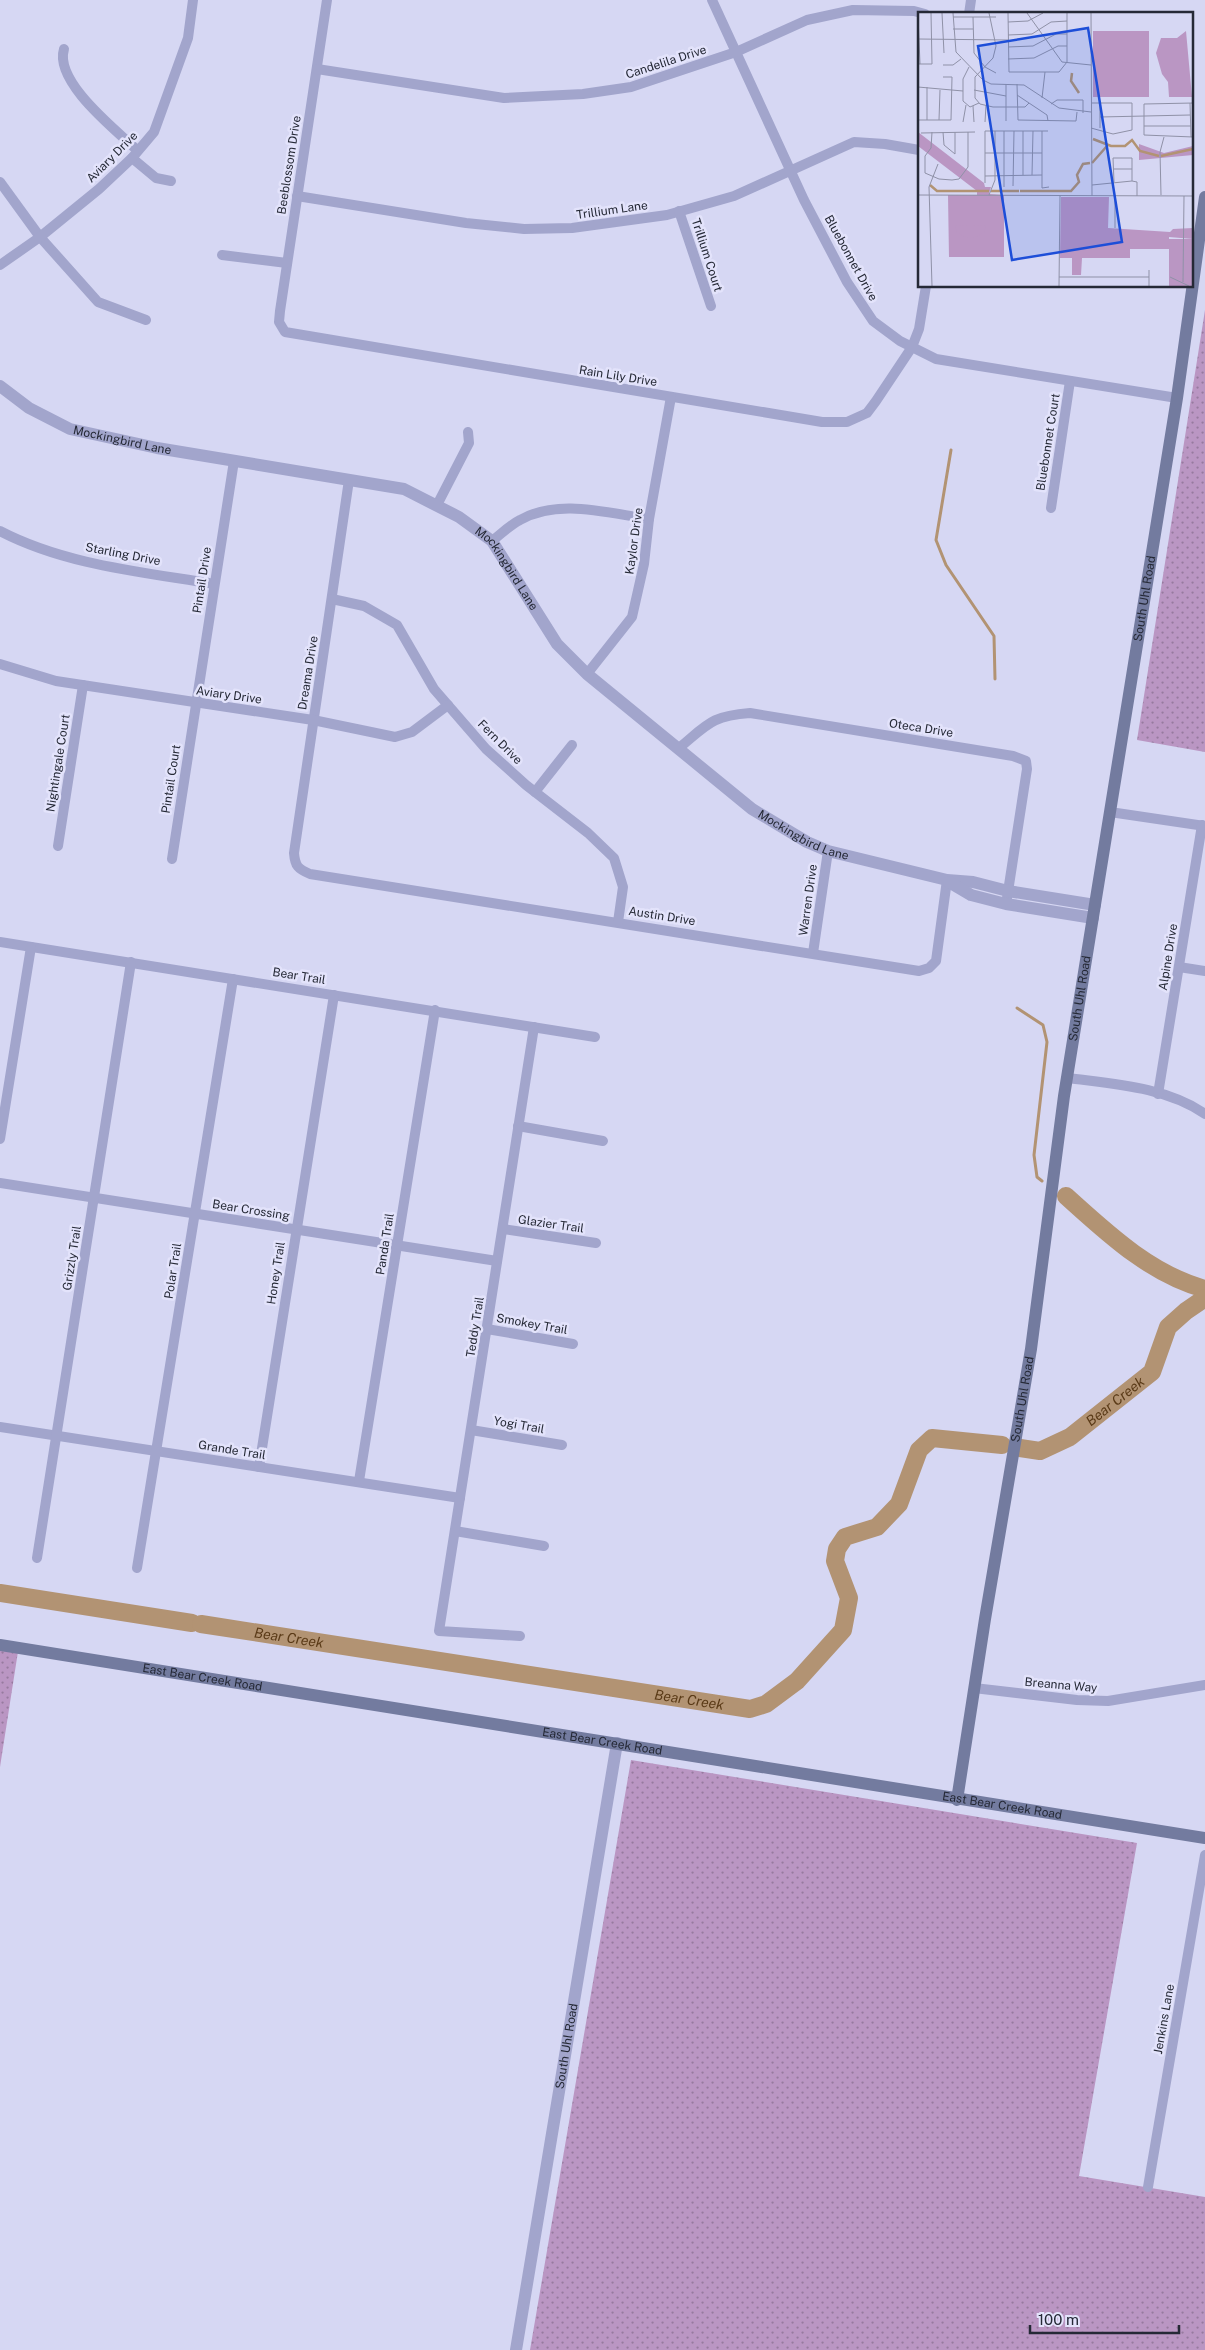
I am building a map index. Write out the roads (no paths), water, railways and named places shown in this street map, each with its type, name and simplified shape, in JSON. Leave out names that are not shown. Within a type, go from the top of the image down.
[{"type":"main road","name":"South Uhl Road","points":[[957,1800],[1030,1348],[1068,1078],[1094,912],[1177,398],[1205,197]]},
{"type":"main road","name":"East Bear Creek Road","points":[[0,1645],[617,1743],[957,1800],[1205,1838]]},
{"type":"street","name":"Aviary Drive","points":[[0,265],[40,237],[134,154],[154,132],[166,104],[188,38],[193,0]]},
{"type":"street","name":"Beeblossom Drive","points":[[285,332],[279,322],[327,0]]},
{"type":"street","name":"Bluebonnet Drive","points":[[712,0],[791,171],[847,282],[873,321],[912,347],[936,359],[1177,398]]},
{"type":"street","name":"Candelila Drive","points":[[317,69],[504,98],[584,94],[630,87],[736,52],[807,20],[853,10],[918,12]]},
{"type":"street","points":[[64,49],[62,56],[68,76],[92,109],[156,178],[172,181]]},
{"type":"street","name":"Trillium Lane","points":[[297,196],[466,223],[524,229],[572,228],[680,211],[734,196],[854,142],[885,144],[918,150]]},
{"type":"street","points":[[0,182],[40,237],[98,302],[146,320]]},
{"type":"street","name":"Trillium Court","points":[[680,211],[711,306]]},
{"type":"street","points":[[222,255],[287,264]]},
{"type":"street","name":"Rain Lily Drive","points":[[285,332],[822,422],[847,422],[867,413],[912,347],[919,329],[926,288]]},
{"type":"street","name":"Bluebonnet Court","points":[[1051,508],[1070,381]]},
{"type":"street","name":"Mockingbird Lane","points":[[0,386],[29,408],[70,430],[157,448],[404,489],[459,517],[475,531],[492,541],[557,644],[587,674],[752,809],[807,842],[828,851],[947,880],[974,882],[1007,898],[1094,912]]},
{"type":"street","name":"Kaylor Drive","points":[[587,674],[632,617],[644,564],[649,519],[671,397]]},
{"type":"street","points":[[437,505],[469,444],[468,432]]},
{"type":"street","name":"Pintail Drive","points":[[196,703],[234,461]]},
{"type":"street","name":"Dreama Drive","points":[[300,870],[295,863],[294,853],[350,480]]},
{"type":"street","points":[[492,541],[518,520],[539,511],[562,508],[649,519]]},
{"type":"street","name":"Starling Drive","points":[[0,532],[15,539],[95,564],[214,584]]},
{"type":"street","name":"Fern Drive","points":[[332,599],[364,606],[397,625],[434,689],[486,749],[535,792],[588,832],[614,858],[623,887],[618,922]]},
{"type":"street","name":"Aviary Drive","points":[[0,664],[56,680],[83,685],[313,720],[395,737],[412,732],[448,706]]},
{"type":"street","name":"Nightingale Court","points":[[58,846],[83,685]]},
{"type":"street","name":"Pintail Court","points":[[172,859],[196,703]]},
{"type":"street","name":"Oteca Drive","points":[[679,748],[712,721],[724,715],[750,713],[1013,756],[1026,761],[1027,770],[1007,898]]},
{"type":"street","points":[[535,792],[572,745]]},
{"type":"street","points":[[1110,812],[1204,825]]},
{"type":"street","name":"Alpine Drive","points":[[1158,1094],[1204,825]]},
{"type":"street","name":"Warren Drive","points":[[813,954],[828,851]]},
{"type":"street","name":"Austin Drive","points":[[300,870],[310,874],[919,970],[929,968],[936,961],[947,880]]},
{"type":"street","name":"Bear Trail","points":[[0,942],[595,1037]]},
{"type":"street","points":[[0,1139],[31,947]]},
{"type":"street","name":"Grizzly Trail","points":[[37,1558],[131,962]]},
{"type":"street","points":[[1179,967],[1205,971]]},
{"type":"street","name":"Polar Trail","points":[[137,1568],[233,979]]},
{"type":"street","name":"Honey Trail","points":[[258,1467],[334,994]]},
{"type":"street","name":"Panda Trail","points":[[359,1481],[435,1010]]},
{"type":"street","name":"Teddy Trail","points":[[520,1636],[438,1631],[534,1027]]},
{"type":"street","points":[[1068,1078],[1146,1089],[1197,1108],[1205,1114]]},
{"type":"street","points":[[518,1126],[603,1140]]},
{"type":"street","name":"Bear Crossing","points":[[0,1183],[498,1261]]},
{"type":"street","name":"Glazier Trail","points":[[502,1229],[596,1243]]},
{"type":"street","name":"Smokey Trail","points":[[487,1329],[573,1344]]},
{"type":"street","name":"Grande Trail","points":[[0,1427],[460,1498]]},
{"type":"street","name":"Yogi Trail","points":[[471,1430],[562,1445]]},
{"type":"street","points":[[455,1531],[544,1546]]},
{"type":"street","name":"Breanna Way","points":[[974,1688],[1077,1700],[1108,1701],[1205,1685]]},
{"type":"street","name":"South Uhl Road","points":[[516,2350],[617,1743]]},
{"type":"street","name":"Jenkins Lane","points":[[1148,2187],[1205,1855]]},
{"type":"waterway","points":[[951,450],[936,540],[946,565],[994,636],[995,679]]},
{"type":"waterway","points":[[1017,1008],[1043,1025],[1047,1042],[1034,1155],[1037,1177],[1042,1181]]},
{"type":"waterway","points":[[1066,1196],[1130,1251],[1166,1273],[1205,1289]]},
{"type":"waterway","name":"Bear Creek","points":[[1020,1448],[1040,1451],[1070,1437],[1152,1372],[1168,1327],[1205,1298]]},
{"type":"waterway","name":"Bear Creek","points":[[201,1624],[750,1709],[766,1704],[797,1681],[843,1630],[849,1598],[835,1561],[837,1549],[845,1537],[877,1527],[899,1504],[919,1450],[932,1438],[1002,1445]]},
{"type":"waterway","name":"Bear Creek","points":[[0,1593],[192,1623]]}]
